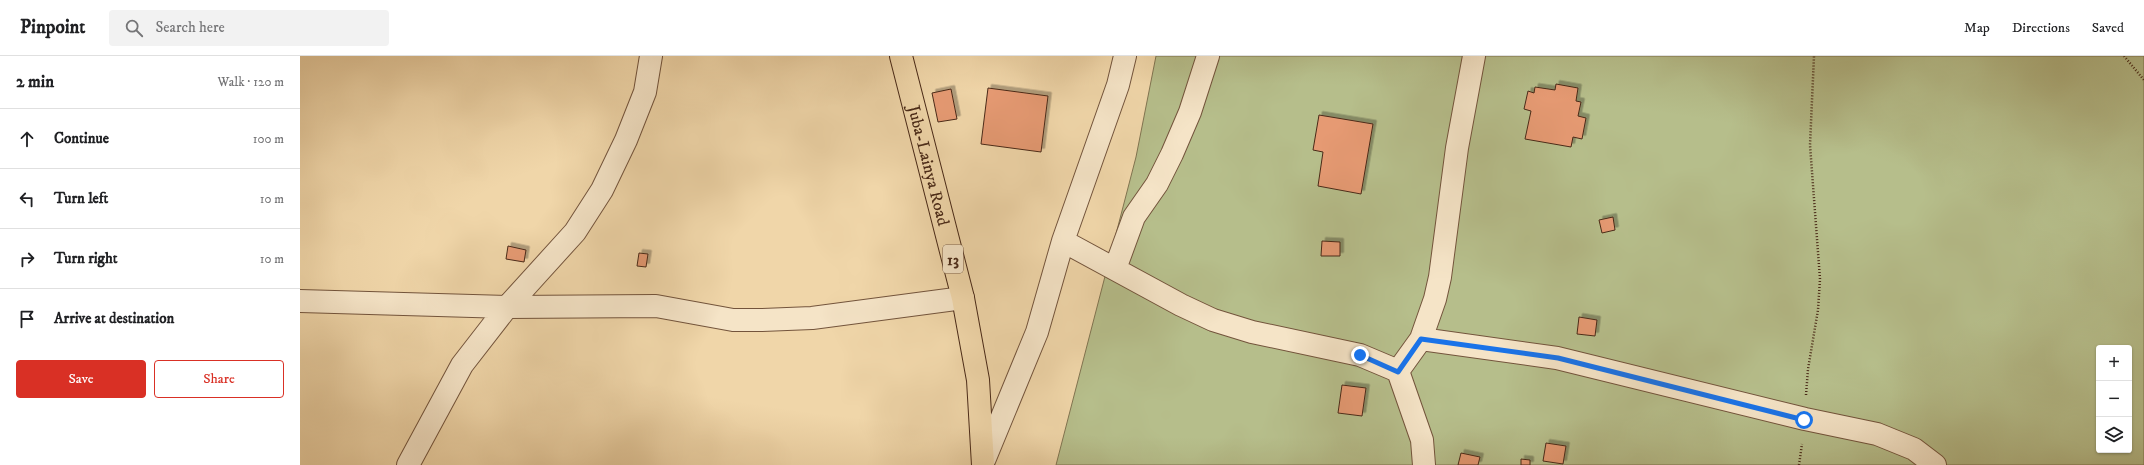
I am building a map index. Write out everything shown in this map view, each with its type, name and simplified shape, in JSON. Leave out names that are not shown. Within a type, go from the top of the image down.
[{"type":"main road","name":"Juba-Lainya Road","points":[[901,56],[963,298],[978,380],[983,464]]},
{"type":"street","points":[[408,465],[462,365],[507,307],[575,232],[602,190],[626,140],[645,92],[651,56]]},
{"type":"street","points":[[983,464],[1037,332],[1063,242],[1118,85],[1125,56]]},
{"type":"street","points":[[1115,269],[1134,217],[1157,184],[1172,154],[1190,112],[1208,56]]},
{"type":"street","points":[[1398,372],[1421,339],[1435,299],[1440,277],[1457,148],[1474,56]]},
{"type":"street","points":[[1063,242],[1181,305],[1213,320],[1252,332],[1360,355],[1398,372],[1430,465]]},
{"type":"street","points":[[300,301],[507,307],[656,306],[733,320],[762,320],[812,318],[963,298]]},
{"type":"street","points":[[1421,339],[1558,358],[1804,420],[1876,434],[1914,449],[1935,465]]},
{"type":"street","points":[[1422,440],[1424,465]]},
{"type":"path","points":[[1804,420],[1808,369],[1818,310],[1820,279],[1810,145],[1814,56]]},
{"type":"path","points":[[2124,56],[2144,80]]},
{"type":"green space","points":[[1156,56],[2144,56],[2144,465],[1056,465],[1136,157]]},
{"type":"building","points":[[1556,84],[1578,88],[1576,101],[1581,102],[1578,116],[1586,118],[1582,139],[1573,137],[1571,147],[1525,139],[1531,111],[1524,109],[1528,91],[1534,93],[1535,87],[1555,90]]},
{"type":"building","points":[[988,88],[1048,96],[1041,152],[981,144]]},
{"type":"building","points":[[951,89],[957,119],[938,122],[932,93]]},
{"type":"building","points":[[1319,115],[1373,124],[1361,194],[1318,186],[1323,152],[1313,150]]},
{"type":"building","points":[[1613,217],[1615,230],[1602,233],[1599,220]]},
{"type":"building","points":[[1322,241],[1340,242],[1340,256],[1321,256]]},
{"type":"building","points":[[508,246],[526,250],[524,262],[506,259]]},
{"type":"building","points":[[639,253],[648,254],[646,267],[637,266]]},
{"type":"building","points":[[1579,317],[1597,320],[1595,336],[1577,334]]},
{"type":"building","points":[[1342,385],[1366,388],[1362,416],[1338,413]]},
{"type":"building","points":[[1546,443],[1566,446],[1563,464],[1543,461]]},
{"type":"building","points":[[1461,453],[1480,457],[1478,465],[1458,465]]},
{"type":"building","points":[[1521,459],[1530,460],[1530,465],[1521,465]]},
{"type":"route","points":[[1360,355],[1398,372],[1421,339],[1513,350],[1558,358],[1804,420]]}]
